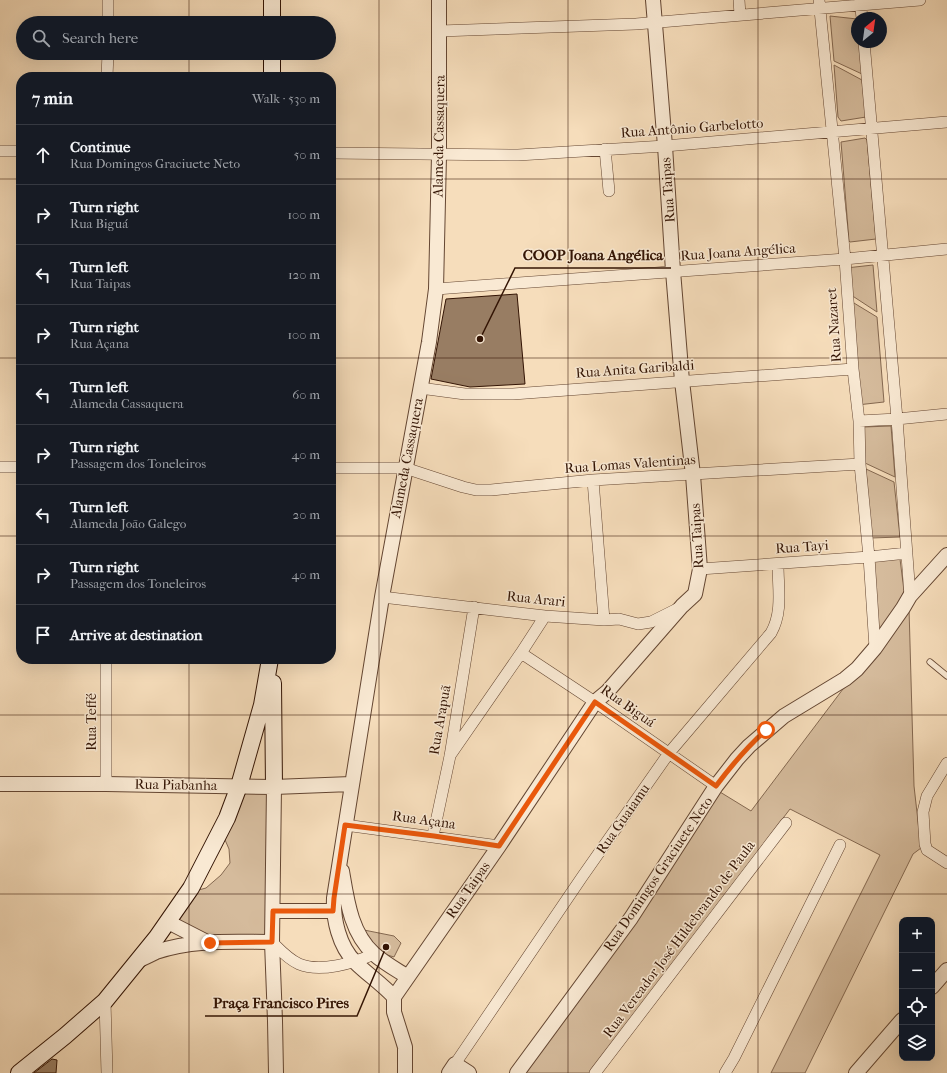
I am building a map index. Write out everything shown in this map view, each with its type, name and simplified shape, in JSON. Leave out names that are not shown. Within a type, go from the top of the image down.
[{"type":"main road","points":[[272,0],[272,16]]},
{"type":"main road","points":[[272,60],[272,72]]},
{"type":"main road","points":[[19,1073],[105,1001],[168,922],[191,888],[227,818],[239,786],[262,705],[269,664]]},
{"type":"main road","points":[[273,664],[274,787]]},
{"type":"street","points":[[108,0],[108,16]]},
{"type":"street","name":"Alameda Cassaquera","points":[[333,911],[351,784],[382,597],[429,342],[436,289],[439,155],[439,0]]},
{"type":"street","name":"Rua Taipas","points":[[394,997],[499,846],[595,702],[607,692],[682,606],[695,594],[700,569],[693,475],[682,381],[653,0]]},
{"type":"street","points":[[739,0],[740,15]]},
{"type":"street","points":[[440,31],[655,22],[740,15],[819,4],[920,0]]},
{"type":"street","name":"Rua Nazaret","points":[[819,4],[845,259],[853,369],[859,421],[860,464],[869,557],[875,648]]},
{"type":"street","points":[[864,48],[897,419],[910,596]]},
{"type":"street","points":[[107,72],[108,60]]},
{"type":"street","name":"Rua Antônio Garbelotto","points":[[336,153],[518,155],[665,146],[947,122]]},
{"type":"street","points":[[605,149],[609,191]]},
{"type":"street","points":[[0,151],[16,151]]},
{"type":"street","name":"Rua Joana Angélica","points":[[436,289],[845,259],[882,254],[947,249]]},
{"type":"street","name":"Rua Anita Garibaldi","points":[[420,388],[465,394],[498,394],[853,369]]},
{"type":"street","points":[[859,421],[947,414]]},
{"type":"street","name":"Rua Lomas Valentinas","points":[[336,468],[405,468],[463,487],[476,490],[491,490],[593,480],[860,464]]},
{"type":"street","points":[[0,467],[16,467]]},
{"type":"street","points":[[593,480],[604,620]]},
{"type":"street","name":"Rua Tayi","points":[[700,569],[907,553]]},
{"type":"street","name":"Rua Domingos Graciuete Neto","points":[[517,1073],[631,918],[716,786],[741,755],[766,730],[794,709],[845,679],[857,669],[875,648],[910,596],[947,555]]},
{"type":"street","name":"Rua Guaiamu","points":[[452,1068],[582,877],[669,753],[771,633],[779,614],[778,564]]},
{"type":"street","name":"Rua Arari","points":[[382,597],[545,616],[604,620],[619,619],[638,624],[651,622],[682,606]]},
{"type":"street","name":"Rua Arapuã","points":[[434,836],[450,756],[474,607]]},
{"type":"street","points":[[450,756],[545,616]]},
{"type":"street","name":"Rua Biguá","points":[[521,653],[595,702],[716,786]]},
{"type":"street","name":"Rua Teffé","points":[[106,664],[106,784]]},
{"type":"street","points":[[947,763],[927,796],[923,812],[925,844],[927,850],[947,863]]},
{"type":"street","name":"Rua Piabanha","points":[[0,784],[274,787],[351,784]]},
{"type":"street","points":[[274,787],[272,942],[276,1073]]},
{"type":"street","name":"Rua Vereador José Hildebrando de Paula","points":[[595,1073],[786,823]]},
{"type":"street","name":"Rua Açana","points":[[345,825],[499,846]]},
{"type":"street","points":[[724,1073],[734,1058],[840,845]]},
{"type":"street","points":[[340,861],[350,911],[355,927],[363,941],[374,954],[408,977]]},
{"type":"street","points":[[273,911],[333,911],[340,938],[354,961],[394,997],[394,1012],[403,1040],[405,1073]]},
{"type":"street","points":[[168,922],[210,943]]},
{"type":"street","points":[[139,960],[156,952],[172,948],[210,943],[272,942],[289,958],[299,964],[311,967],[344,964],[374,954]]},
{"type":"street","points":[[935,983],[947,970]]},
{"type":"street","points":[[105,1001],[107,1073]]},
{"type":"street","points":[[856,1073],[899,1023]]},
{"type":"street","points":[[452,1068],[469,1073]]},
{"type":"lane","points":[[930,662],[947,676]]},
{"type":"shaded area","points":[[830,16],[851,18],[851,48],[860,48],[862,74],[834,61]]},
{"type":"shaded area","points":[[834,65],[862,80],[866,117],[841,121],[838,117]]},
{"type":"shaded area","points":[[865,138],[867,140],[876,239],[850,242],[841,142]]},
{"type":"shaded area","points":[[873,265],[877,312],[848,293],[846,268]]},
{"type":"shaded area","points":[[849,300],[877,317],[884,402],[857,405]]},
{"type":"shaded area","points":[[891,426],[895,477],[865,463],[864,427]]},
{"type":"shaded area","points":[[866,469],[894,482],[900,537],[871,538]]},
{"type":"shaded area","points":[[900,559],[904,591],[901,599],[879,631],[873,561]]},
{"type":"shaded area","points":[[909,608],[914,786],[921,848],[913,854],[805,1073],[771,1073],[880,855],[790,809],[589,1073],[526,1073],[631,926],[720,792],[751,811],[843,689],[856,679]]},
{"type":"shaded area","points":[[242,789],[270,790],[267,939],[212,941],[172,921],[191,892],[206,888],[221,875],[230,863],[229,849],[222,833]]},
{"type":"shaded area","points":[[364,930],[394,936],[401,943],[394,957],[374,951]]},
{"type":"building","points":[[517,294],[525,384],[470,387],[431,379],[446,299]]},
{"type":"building","points":[[52,1059],[57,1060],[56,1073],[34,1073]]},
{"type":"place","name":"COOP Joana Angélica","points":[[480,339]]},
{"type":"place","name":"Praça Francisco Pires","points":[[386,947]]},
{"type":"route","points":[[210,943],[272,942],[273,911],[333,911],[345,825],[499,846],[595,702],[716,786],[737,759],[766,730]]}]
